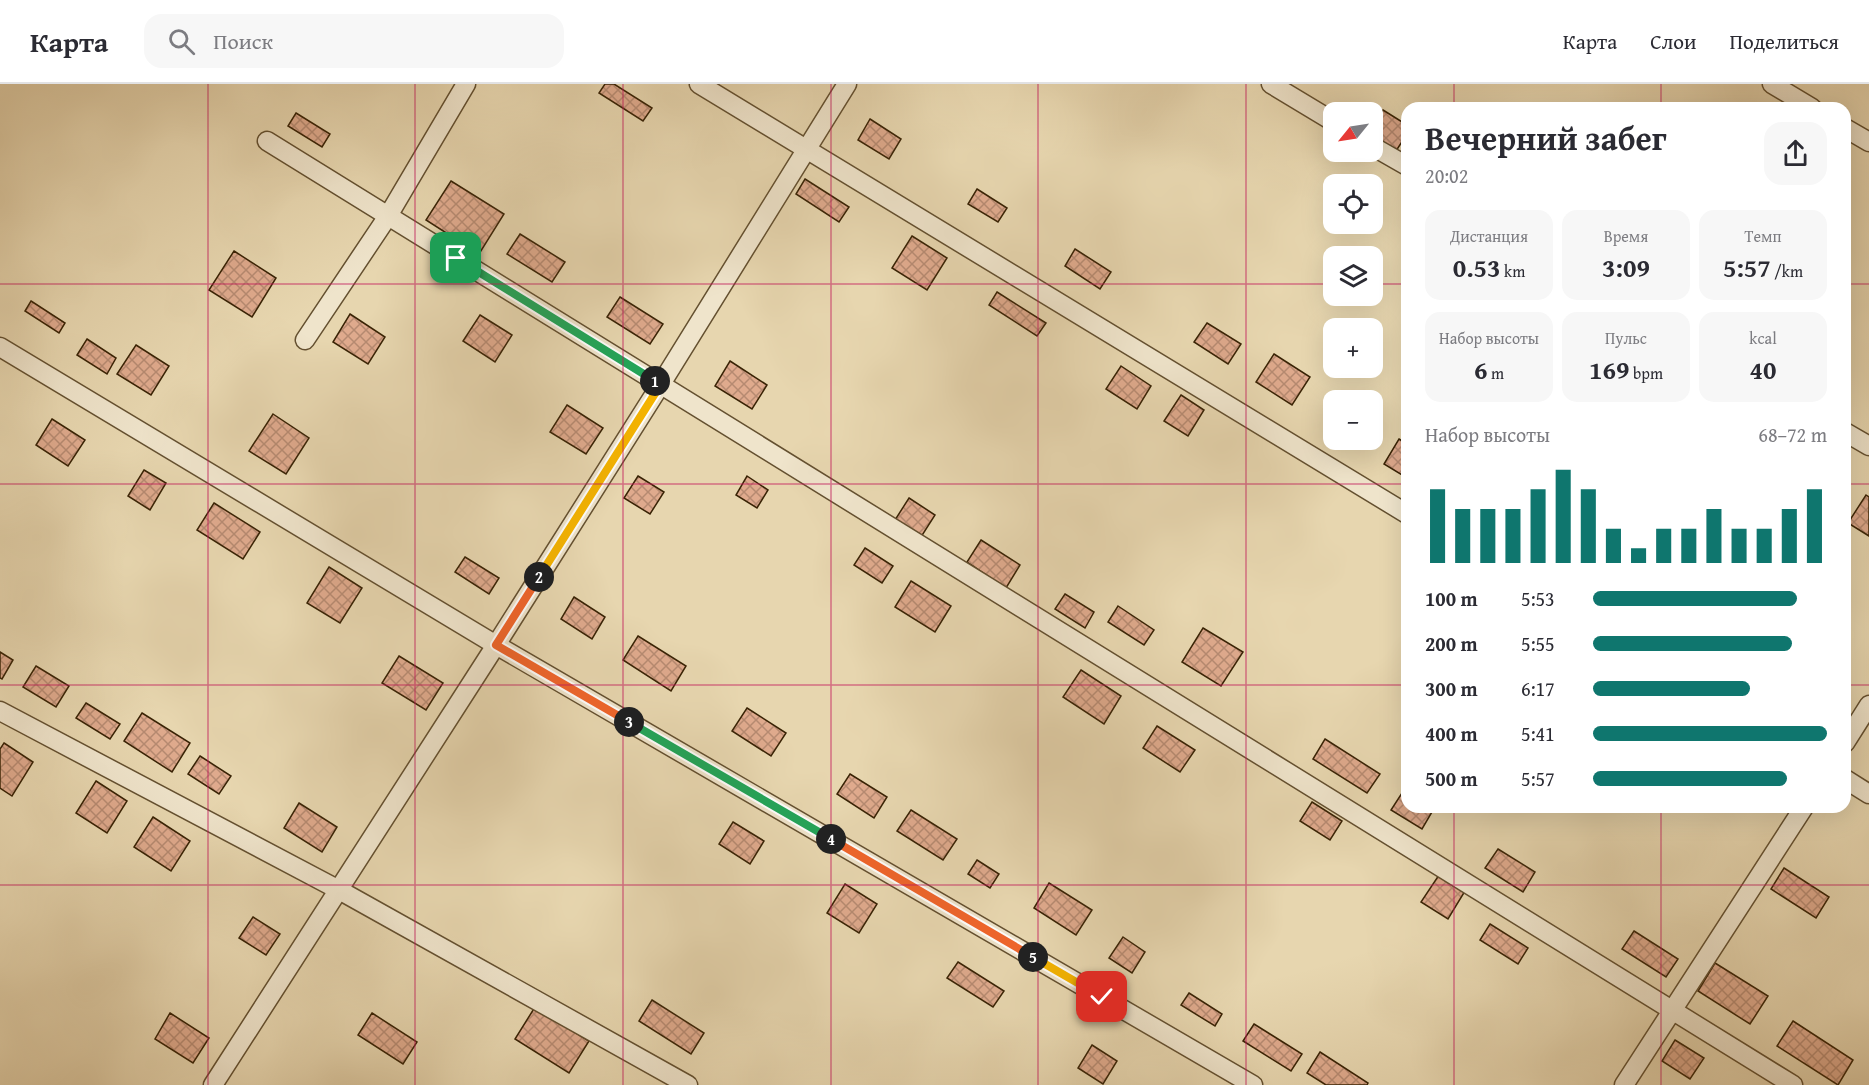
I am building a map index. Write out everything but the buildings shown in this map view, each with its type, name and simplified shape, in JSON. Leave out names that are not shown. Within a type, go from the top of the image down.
[{"type":"street","points":[[305,340],[388,216],[466,84]]},
{"type":"street","points":[[699,84],[1401,510]]},
{"type":"street","points":[[213,1085],[496,645],[847,84]]},
{"type":"street","points":[[1271,84],[1323,115]]},
{"type":"street","points":[[1772,84],[1802,102]]},
{"type":"street","points":[[1851,132],[1869,142]]},
{"type":"street","points":[[267,141],[1792,1085]]},
{"type":"street","points":[[1383,152],[1401,163]]},
{"type":"street","points":[[0,347],[496,645],[1253,1085]]},
{"type":"street","points":[[1851,436],[1869,446]]},
{"type":"street","points":[[1851,734],[1869,705]]},
{"type":"street","points":[[0,711],[339,890],[688,1085]]},
{"type":"street","points":[[1851,783],[1869,794]]},
{"type":"street","points":[[1624,1085],[1800,813]]},
{"type":"route","points":[[456,258],[661,384],[496,645],[1102,997]]}]
